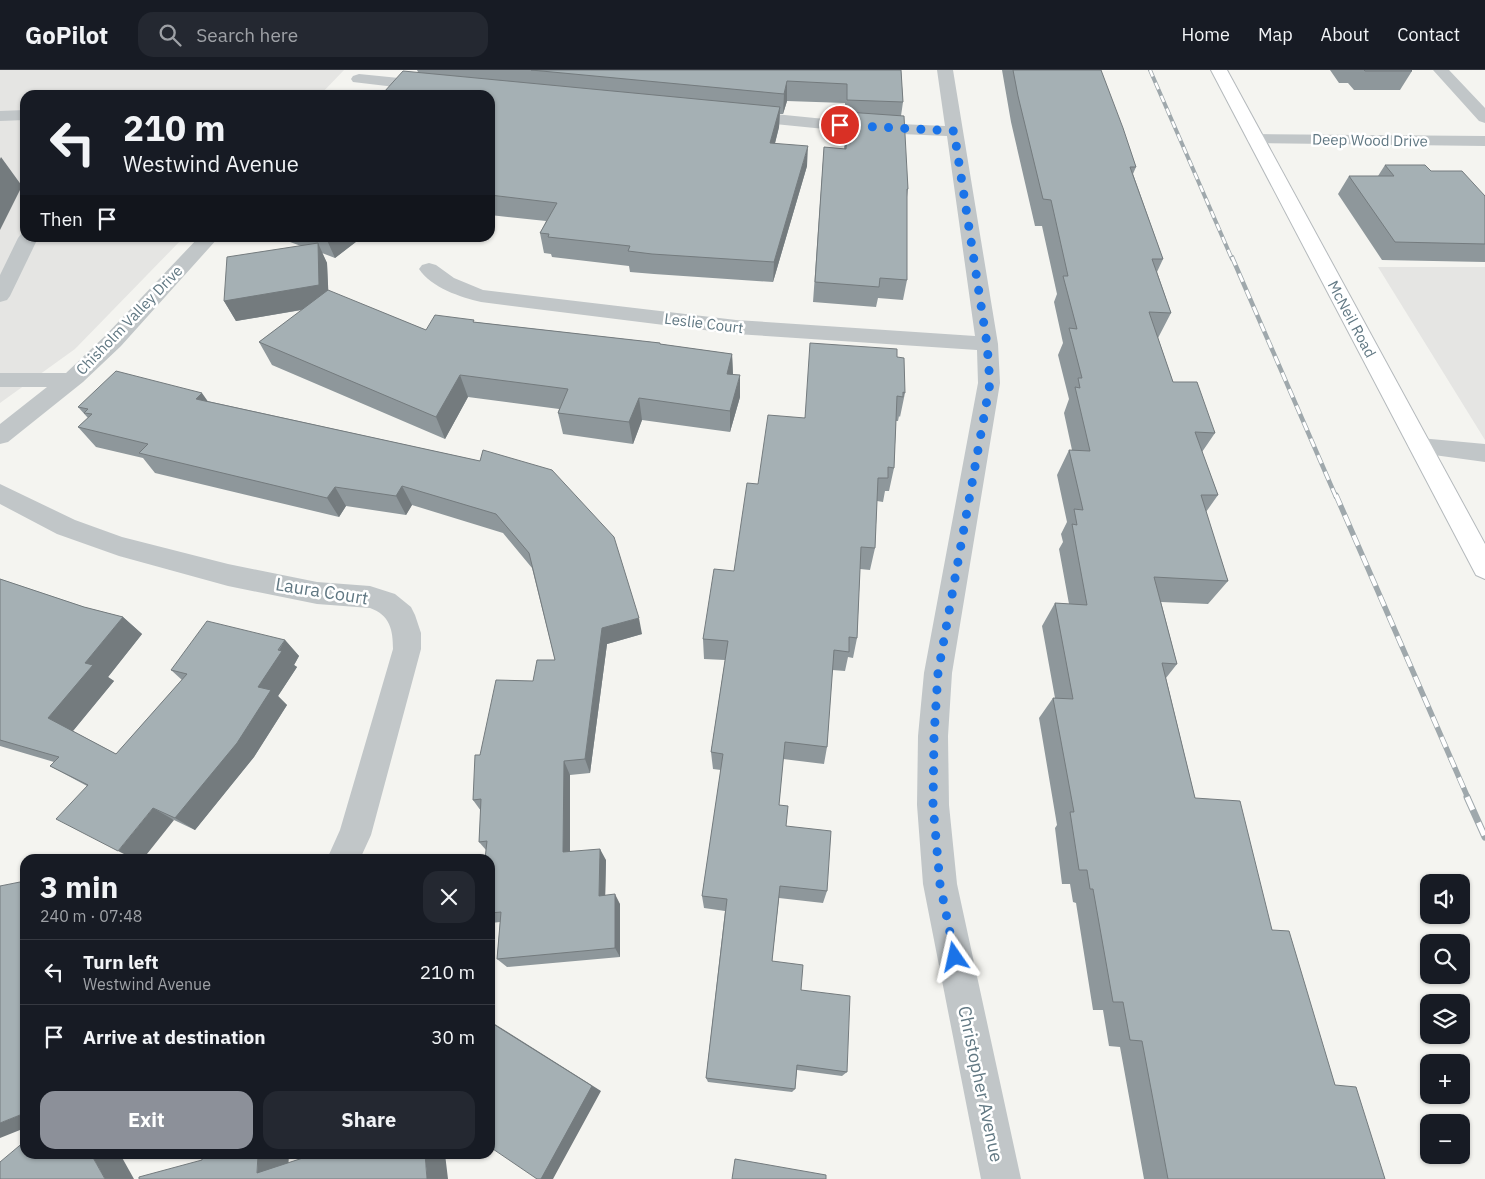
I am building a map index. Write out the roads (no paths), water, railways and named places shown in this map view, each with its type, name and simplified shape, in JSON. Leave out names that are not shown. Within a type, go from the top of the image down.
[{"type":"main road","name":"McNeil Road","points":[[1219,70],[1485,568]]},
{"type":"street","name":"Christopher Avenue","points":[[945,70],[987,344],[990,383],[938,673],[934,736],[933,805],[940,884],[1001,1179]]},
{"type":"street","points":[[1441,70],[1485,118]]},
{"type":"street","points":[[349,90],[363,74],[447,88]]},
{"type":"street","points":[[727,114],[855,127],[954,131]]},
{"type":"street","points":[[0,116],[20,115]]},
{"type":"street","name":"Deep Wood Drive","points":[[1255,139],[1485,141]]},
{"type":"street","points":[[0,296],[26,242]]},
{"type":"street","name":"Chisholm Valley Drive","points":[[0,436],[70,380],[113,341],[204,242]]},
{"type":"street","name":"Leslie Court","points":[[429,269],[439,278],[457,289],[481,296],[736,327],[987,344]]},
{"type":"street","points":[[0,380],[70,380]]},
{"type":"street","points":[[1420,446],[1485,453]]},
{"type":"street","name":"Laura Court","points":[[0,493],[66,527],[119,546],[237,577],[317,593],[370,598],[385,602],[401,615],[408,633],[407,649],[355,835],[346,854]]},
{"type":"railway","points":[[1150,70],[1232,259]]},
{"type":"railway","points":[[1232,257],[1336,497]]},
{"type":"railway","points":[[1336,495],[1468,798]]},
{"type":"railway","points":[[1467,797],[1485,837]]}]
